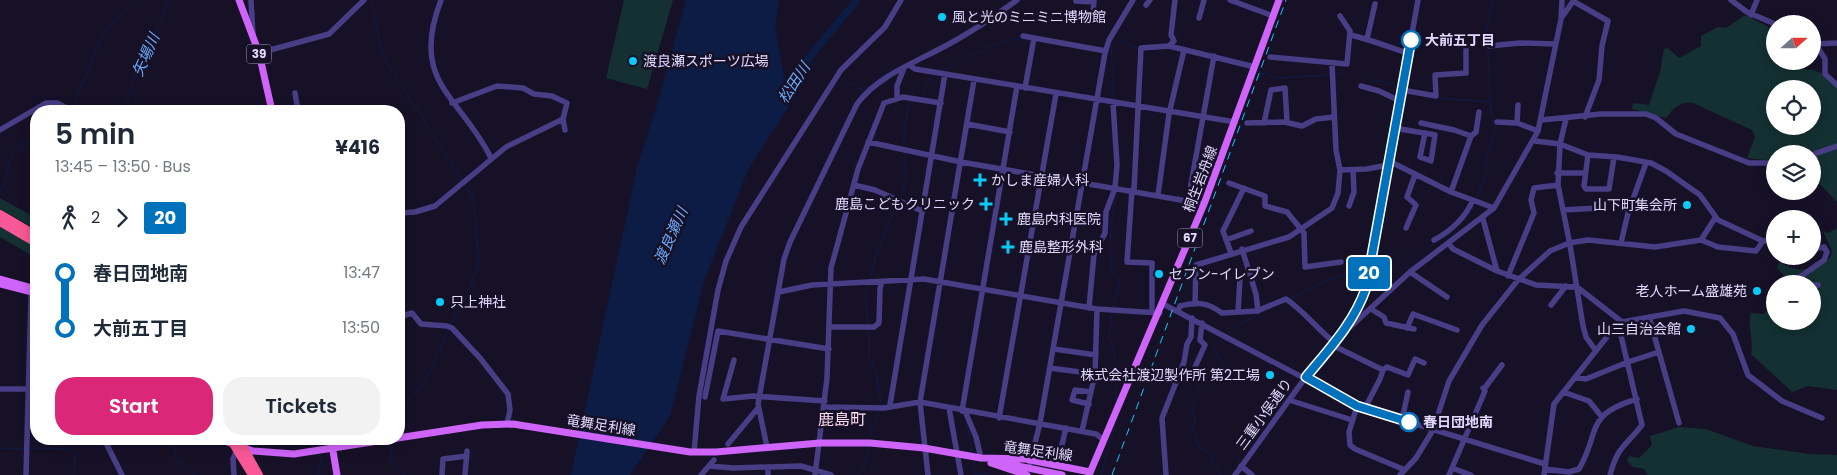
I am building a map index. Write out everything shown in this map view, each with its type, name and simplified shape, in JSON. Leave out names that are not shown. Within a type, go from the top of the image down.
[{"type":"highway","points":[[0,214],[30,232]]},
{"type":"highway","points":[[0,222],[30,240]]},
{"type":"highway","points":[[234,445],[246,465],[259,475]]},
{"type":"highway","points":[[240,445],[253,471]]},
{"type":"main road","name":"39","points":[[238,0],[259,53],[269,105]]},
{"type":"main road","name":"桐生岩舟線","points":[[1090,473],[1156,312],[1163,304],[1204,204],[1279,0]]},
{"type":"main road","points":[[0,279],[30,287]]},
{"type":"main road","points":[[0,284],[30,294]]},
{"type":"main road","name":"竜舞足利線","points":[[405,437],[482,425],[510,424],[692,452],[820,443],[870,443],[924,448],[982,458],[1031,460],[1090,473]]},
{"type":"main road","name":"竜舞足利線","points":[[247,445],[281,454],[356,445]]},
{"type":"main road","points":[[332,445],[337,475]]},
{"type":"main road","name":"竜舞足利線","points":[[982,458],[994,465],[1027,473],[1062,475]]},
{"type":"street","points":[[251,0],[252,34]]},
{"type":"street","points":[[259,53],[329,34],[364,0]]},
{"type":"street","points":[[441,0],[431,28],[431,53],[442,90],[484,144],[491,158]]},
{"type":"street","points":[[692,452],[697,408],[717,298],[726,261],[741,227],[841,70],[885,27],[901,0]]},
{"type":"street","points":[[767,447],[758,408],[759,397],[788,247],[857,104],[865,96],[906,67],[979,26],[1017,0]]},
{"type":"street","points":[[1027,473],[1040,423],[1054,349],[1106,51],[1109,40],[1133,0]]},
{"type":"street","points":[[1169,46],[1174,41],[1171,35],[1175,0]]},
{"type":"street","points":[[1200,18],[1204,0]]},
{"type":"street","points":[[1230,0],[1274,16]]},
{"type":"street","name":"三重小俣通り","points":[[1235,475],[1306,377],[1344,331],[1359,306],[1366,288],[1418,0]]},
{"type":"street","points":[[1344,331],[1410,272],[1494,208],[1538,131],[1561,19],[1562,0]]},
{"type":"street","points":[[1731,0],[1752,15],[1766,20]]},
{"type":"street","points":[[1752,15],[1757,0]]},
{"type":"street","points":[[1076,1],[1094,1],[1093,13]]},
{"type":"street","points":[[1561,19],[1573,1],[1608,21],[1602,46],[1599,80],[1585,117]]},
{"type":"street","points":[[1367,39],[1375,4]]},
{"type":"street","points":[[1270,57],[1345,65],[1349,62],[1351,35],[1350,28],[1340,16]]},
{"type":"street","points":[[1351,35],[1408,53]]},
{"type":"street","points":[[1023,36],[1106,51]]},
{"type":"street","points":[[1024,88],[1034,38]]},
{"type":"street","points":[[1489,46],[1520,43],[1555,44]]},
{"type":"street","points":[[1821,44],[1837,43]]},
{"type":"street","points":[[779,292],[812,285],[830,286],[911,279],[1021,295],[1097,310],[1156,312],[1152,263],[1127,262],[1141,48],[1169,46],[1255,67]]},
{"type":"street","points":[[1158,195],[1170,111],[1184,50]]},
{"type":"street","points":[[1402,90],[1436,96],[1435,75],[1466,73],[1466,50]]},
{"type":"street","points":[[1821,54],[1825,59],[1825,74],[1837,85]]},
{"type":"street","points":[[1188,201],[1214,56]]},
{"type":"street","points":[[1195,304],[1196,265],[1289,237],[1332,208],[1338,193],[1340,170],[1334,117],[1332,64]]},
{"type":"street","points":[[906,67],[1056,94],[1137,105],[1235,122]]},
{"type":"street","points":[[897,98],[898,86],[906,67]]},
{"type":"street","points":[[890,405],[946,74]]},
{"type":"street","points":[[928,475],[920,402],[974,80]]},
{"type":"street","points":[[452,103],[497,86],[523,88],[534,94],[552,96],[567,102],[563,120],[566,130]]},
{"type":"street","points":[[982,458],[976,437],[963,411],[1017,86]]},
{"type":"street","points":[[1361,86],[1379,91],[1400,101]]},
{"type":"street","points":[[1264,123],[1271,90],[1273,89],[1287,89],[1287,122]]},
{"type":"street","points":[[296,93],[297,105]]},
{"type":"street","points":[[999,418],[1056,94]]},
{"type":"street","points":[[816,472],[829,349],[831,268],[868,142],[884,103],[897,98],[941,103]]},
{"type":"street","points":[[41,105],[46,102],[54,102],[60,105]]},
{"type":"street","points":[[1089,308],[1094,257],[1106,233],[1106,212],[1115,188],[1114,103]]},
{"type":"street","points":[[1517,123],[1518,105]]},
{"type":"street","points":[[0,130],[30,112]]},
{"type":"street","points":[[1451,192],[1471,136],[1476,132],[1479,112]]},
{"type":"street","points":[[1541,120],[1601,114],[1646,114],[1656,118],[1676,134],[1749,163],[1766,163]]},
{"type":"street","points":[[1247,123],[1287,122],[1302,126],[1316,119],[1334,117]]},
{"type":"street","points":[[1566,119],[1560,144],[1557,174],[1558,185],[1570,243],[1584,332],[1596,351]]},
{"type":"street","points":[[405,213],[415,212],[435,206],[491,158],[533,132],[563,120]]},
{"type":"street","points":[[1497,122],[1517,123],[1538,131]]},
{"type":"street","points":[[1421,123],[1454,130],[1471,136]]},
{"type":"street","points":[[967,124],[1010,132]]},
{"type":"street","points":[[1395,128],[1426,133],[1435,135],[1431,161],[1420,157],[1426,133]]},
{"type":"street","points":[[1534,141],[1560,144],[1588,155],[1614,157],[1646,163],[1666,171],[1705,200],[1715,218],[1762,241],[1766,241]]},
{"type":"street","points":[[868,142],[961,162],[1133,190],[1204,204]]},
{"type":"street","points":[[1821,152],[1837,146]]},
{"type":"street","points":[[1588,155],[1584,173],[1585,188],[1609,189],[1614,157]]},
{"type":"street","points":[[1340,170],[1353,170],[1389,163],[1451,192],[1494,208]]},
{"type":"street","points":[[1621,243],[1628,213],[1646,163]]},
{"type":"street","points":[[1350,206],[1354,192],[1353,170]]},
{"type":"street","points":[[1557,174],[1584,173]]},
{"type":"street","points":[[1406,228],[1416,205],[1407,197],[1416,175]]},
{"type":"street","points":[[1229,184],[1264,196],[1265,206],[1287,212],[1304,237],[1305,266],[1341,262]]},
{"type":"street","points":[[854,185],[875,190],[922,211]]},
{"type":"street","points":[[1508,276],[1534,213],[1531,200],[1534,188],[1558,185]]},
{"type":"street","points":[[1231,253],[1223,230],[1244,188]]},
{"type":"street","points":[[1434,240],[1449,232],[1467,213],[1473,200]]},
{"type":"street","points":[[1563,210],[1598,208]]},
{"type":"street","points":[[1701,240],[1715,218]]},
{"type":"street","points":[[1482,219],[1497,271]]},
{"type":"street","points":[[1226,240],[1251,231]]},
{"type":"street","points":[[1400,475],[1416,458],[1433,430],[1444,394],[1458,365],[1482,325],[1518,280],[1545,254],[1570,243],[1588,240],[1655,247],[1701,240],[1718,247],[1756,251],[1762,241]]},
{"type":"street","points":[[1449,244],[1453,249],[1518,280],[1536,285],[1577,287],[1620,325],[1642,425],[1622,446],[1615,458],[1610,475]]},
{"type":"street","points":[[1821,248],[1824,247],[1827,252],[1824,260],[1821,262]]},
{"type":"street","points":[[1242,250],[1256,294],[1258,311]]},
{"type":"street","points":[[1803,275],[1817,265]]},
{"type":"street","points":[[1410,272],[1446,297]]},
{"type":"street","points":[[1238,312],[1240,279]]},
{"type":"street","points":[[830,328],[874,327],[879,323],[882,282]]},
{"type":"street","points":[[1551,305],[1566,286]]},
{"type":"street","points":[[1178,311],[1180,306],[1195,304],[1215,306],[1222,313],[1258,311],[1286,299],[1306,313],[1312,324],[1334,344],[1383,370],[1387,368],[1408,375],[1415,359],[1424,363]]},
{"type":"street","points":[[1163,304],[1306,377],[1357,406],[1465,440],[1545,469],[1569,472],[1579,469],[1593,429],[1602,417],[1617,405],[1637,399]]},
{"type":"street","points":[[1370,309],[1384,317],[1386,323],[1414,329]]},
{"type":"street","points":[[1082,431],[1095,374],[1097,310]]},
{"type":"street","points":[[1545,469],[1552,410],[1563,392],[1610,333],[1620,325],[1649,317],[1684,311],[1723,319],[1733,334],[1748,374],[1782,401],[1822,418]]},
{"type":"street","points":[[405,315],[412,313],[421,324],[452,328],[480,358],[508,394],[510,424]]},
{"type":"street","points":[[1407,328],[1413,314],[1457,330]]},
{"type":"street","points":[[1649,317],[1679,423]]},
{"type":"street","points":[[1166,475],[1162,418],[1184,362],[1192,318]]},
{"type":"street","points":[[1192,374],[1205,345],[1200,340],[1202,323]]},
{"type":"street","points":[[705,397],[718,331],[829,349]]},
{"type":"street","points":[[1054,349],[1096,355]]},
{"type":"street","points":[[1575,377],[1586,379],[1659,352]]},
{"type":"street","points":[[26,475],[30,358]]},
{"type":"street","points":[[734,360],[723,400],[759,397],[884,408],[890,405],[920,402],[999,418],[1082,431],[1096,434],[1104,440]]},
{"type":"street","points":[[1448,475],[1465,440],[1484,388],[1502,366]]},
{"type":"street","points":[[1050,368],[1095,374]]},
{"type":"street","points":[[1365,408],[1383,370]]},
{"type":"street","points":[[0,388],[28,389]]},
{"type":"street","points":[[1089,404],[1072,400],[1075,390],[1091,392]]},
{"type":"street","points":[[1402,420],[1408,392]]},
{"type":"street","points":[[1563,392],[1590,402],[1602,417]]},
{"type":"street","points":[[1289,400],[1352,420]]},
{"type":"street","points":[[1357,406],[1349,432],[1350,445],[1355,449],[1405,470]]},
{"type":"street","points":[[728,444],[758,408]]},
{"type":"street","points":[[949,408],[961,475]]},
{"type":"street","points":[[1058,465],[1066,428]]},
{"type":"street","points":[[107,445],[122,475]]},
{"type":"street","points":[[234,475],[233,459],[238,445]]},
{"type":"street","points":[[442,475],[443,459],[467,454],[465,475]]},
{"type":"street","points":[[701,475],[714,460]]},
{"type":"street","points":[[709,466],[768,468],[801,466],[831,475]]},
{"type":"street","points":[[1241,466],[1252,475]]},
{"type":"street","points":[[768,468],[768,475]]},
{"type":"street","points":[[1452,468],[1470,475]]},
{"type":"green space","name":"渡良瀬スポーツ広場","points":[[624,0],[673,0],[647,89],[606,78]]},
{"type":"green space","points":[[1745,15],[1766,26],[1766,70],[1814,70],[1837,82],[1837,202],[1821,185],[1821,145],[1766,145],[1766,160],[1747,158],[1755,137],[1752,130],[1693,103],[1689,102],[1678,106],[1666,118],[1632,109],[1633,103],[1649,105],[1660,72],[1664,49],[1668,48],[1679,58],[1701,46],[1701,36],[1718,27],[1726,28]]},
{"type":"green space","points":[[0,198],[30,215],[30,226],[0,209]]},
{"type":"green space","points":[[0,226],[30,244],[30,254],[0,237]]},
{"type":"green space","points":[[1837,228],[1837,390],[1808,386],[1792,392],[1751,354],[1751,313],[1763,314],[1766,311],[1766,330],[1821,330],[1821,275],[1783,275],[1777,267],[1778,265],[1785,265],[1805,269],[1821,265],[1830,258],[1832,251],[1823,231],[1828,233]]},
{"type":"green space","points":[[1679,427],[1706,429],[1753,446],[1809,454],[1837,455],[1837,475],[1648,475],[1644,469],[1633,467],[1627,461],[1629,456],[1639,458],[1652,445],[1650,436]]},
{"type":"water","name":"渡良瀬川","points":[[686,0],[779,0],[775,26],[789,106],[748,170],[704,281],[670,416],[630,475],[571,475],[637,168],[658,102]]},
{"type":"waterway","points":[[129,6],[134,0]]},
{"type":"waterway","name":"矢場川","points":[[127,105],[139,68],[169,0]]},
{"type":"waterway","points":[[248,0],[249,14]]},
{"type":"waterway","points":[[372,0],[382,55],[462,180]]},
{"type":"waterway","name":"松田川","points":[[782,97],[812,54],[857,0]]},
{"type":"waterway","points":[[1488,44],[1487,29],[1493,0]]},
{"type":"waterway","points":[[74,105],[103,34],[127,8]]},
{"type":"waterway","points":[[1117,34],[1132,47],[1138,48]]},
{"type":"waterway","points":[[942,71],[992,46],[1003,42],[1024,39]]},
{"type":"waterway","points":[[1111,44],[1114,100]]},
{"type":"waterway","points":[[1476,199],[1485,176],[1490,169],[1486,161],[1495,130],[1490,102],[1488,48]]},
{"type":"waterway","points":[[805,63],[818,63],[825,68]]},
{"type":"waterway","points":[[876,81],[893,68]]},
{"type":"waterway","points":[[1258,71],[1277,78],[1329,75]]},
{"type":"waterway","points":[[1336,74],[1342,74]]},
{"type":"waterway","points":[[921,97],[931,77],[934,75]]},
{"type":"waterway","points":[[1366,77],[1372,81],[1383,81],[1398,88]]},
{"type":"waterway","points":[[845,81],[862,90],[873,84]]},
{"type":"waterway","points":[[1439,98],[1489,102]]},
{"type":"waterway","points":[[904,147],[904,133],[909,101]]},
{"type":"waterway","points":[[0,193],[12,154],[17,148],[30,142]]},
{"type":"waterway","points":[[900,198],[906,182],[905,153]]},
{"type":"waterway","points":[[451,325],[469,292],[479,262],[473,197],[465,185]]},
{"type":"waterway","points":[[1113,308],[1120,281],[1112,273],[1110,253],[1111,223],[1116,193]]},
{"type":"waterway","points":[[870,280],[877,252],[897,204]]},
{"type":"waterway","points":[[1462,222],[1471,212],[1474,205]]},
{"type":"waterway","points":[[1376,250],[1395,255],[1408,269],[1429,247],[1452,232]]},
{"type":"waterway","points":[[1290,299],[1318,284],[1351,272],[1367,262],[1370,250]]},
{"type":"waterway","points":[[868,324],[865,293],[869,284]]},
{"type":"waterway","points":[[1228,334],[1238,325],[1264,311]]},
{"type":"waterway","points":[[1112,312],[1109,337],[1114,350],[1116,402]]},
{"type":"waterway","points":[[406,402],[425,382],[449,328]]},
{"type":"waterway","points":[[869,330],[869,357],[875,370],[882,406]]},
{"type":"waterway","points":[[1198,390],[1213,370],[1223,363],[1213,348],[1223,339]]},
{"type":"waterway","points":[[1195,395],[1193,410],[1195,422],[1192,429],[1200,448],[1211,453],[1215,467],[1221,475]]},
{"type":"waterway","points":[[870,439],[871,430],[880,410]]},
{"type":"waterway","points":[[1101,475],[1119,411]]},
{"type":"waterway","points":[[967,423],[972,453]]},
{"type":"waterway","name":"矢場川","points":[[175,445],[176,459],[195,475]]},
{"type":"waterway","points":[[858,475],[864,468],[869,445]]},
{"type":"waterway","points":[[392,446],[390,461],[406,475]]},
{"type":"waterway","points":[[0,448],[24,449]]},
{"type":"waterway","points":[[29,448],[73,449]]},
{"type":"waterway","points":[[74,475],[75,452]]},
{"type":"waterway","points":[[318,475],[322,458]]},
{"type":"waterway","points":[[973,460],[975,475],[987,473],[987,475]]},
{"type":"railway","points":[[1112,475],[1286,0]]},
{"type":"bus line","name":"20","points":[[1409,422],[1357,406],[1306,377],[1344,331],[1359,306],[1366,288],[1411,40]]},
{"type":"place","name":"風と光のミニミニ博物館","points":[[942,17]]},
{"type":"place","name":"大前五丁目","points":[[1411,40]]},
{"type":"place","name":"渡良瀬スポーツ広場","points":[[633,61]]},
{"type":"place","name":"かしま産婦人科","points":[[980,180]]},
{"type":"place","name":"鹿島こどもクリニック","points":[[986,204]]},
{"type":"place","name":"山下町集会所","points":[[1687,205]]},
{"type":"place","name":"鹿島内科医院","points":[[1006,219]]},
{"type":"place","name":"鹿島整形外科","points":[[1008,247]]},
{"type":"place","name":"セブン-イレブン","points":[[1159,274]]},
{"type":"place","name":"老人ホーム盛雄苑","points":[[1757,291]]},
{"type":"place","name":"只上神社","points":[[440,302]]},
{"type":"place","name":"山三自治会館","points":[[1691,329]]},
{"type":"place","name":"株式会社渡辺製作所 第2工場","points":[[1270,375]]},
{"type":"place","name":"春日団地南","points":[[1409,422]]},
{"type":"district","name":"鹿島町","points":[[842,419]]}]
